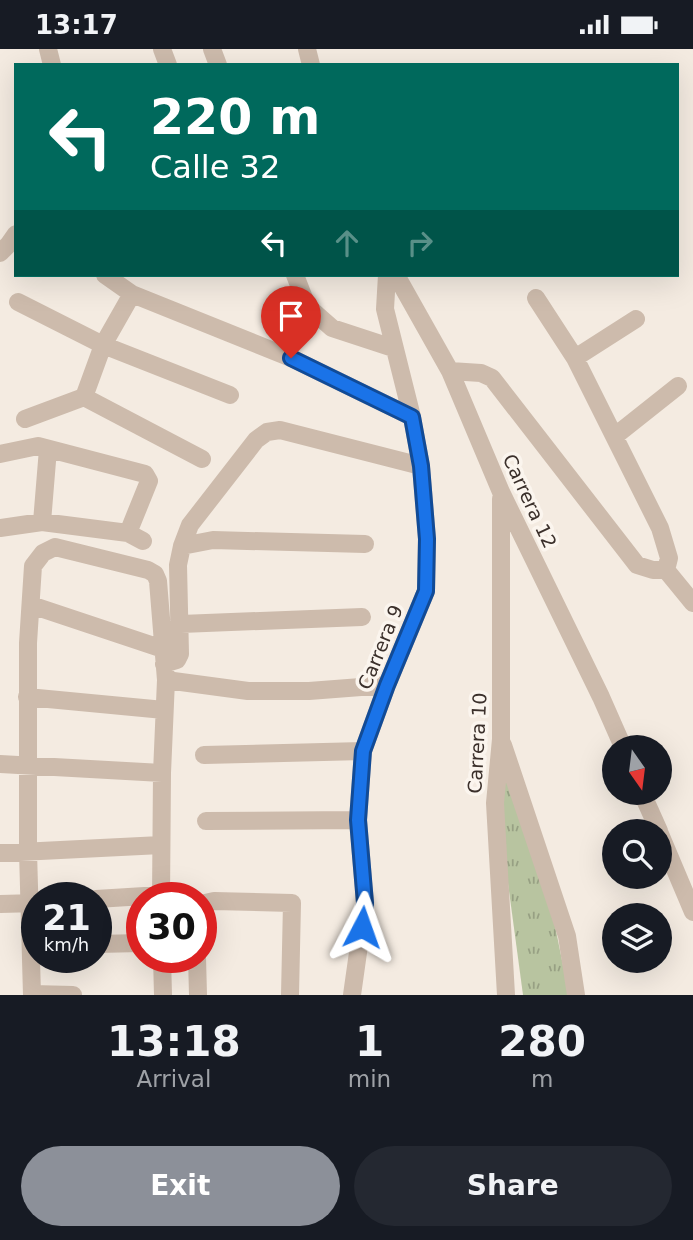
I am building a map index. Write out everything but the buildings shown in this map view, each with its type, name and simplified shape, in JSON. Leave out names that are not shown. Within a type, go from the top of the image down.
[{"type":"street","points":[[0,253],[14,237]]},
{"type":"street","points":[[108,277],[132,294],[291,358],[412,417]]},
{"type":"street","points":[[296,277],[307,306],[332,328],[393,348]]},
{"type":"street","name":"Carrera 9","points":[[352,995],[365,903],[358,820],[363,751],[426,591],[427,539],[421,466],[412,417],[385,309],[387,277]]},
{"type":"street","name":"Carrera 12","points":[[397,277],[450,371],[501,492],[618,735]]},
{"type":"street","points":[[84,397],[103,345],[132,294]]},
{"type":"street","points":[[536,297],[575,358],[660,528],[668,558],[666,570],[693,603]]},
{"type":"street","points":[[18,302],[103,345],[230,395]]},
{"type":"street","points":[[575,358],[636,319]]},
{"type":"street","points":[[450,371],[481,373],[492,378],[637,565],[653,570],[666,570]]},
{"type":"street","points":[[615,436],[678,386]]},
{"type":"street","points":[[25,419],[84,397],[202,459]]},
{"type":"street","points":[[164,665],[177,660],[180,654],[178,565],[190,525],[256,440],[267,432],[280,430],[421,466]]},
{"type":"street","points":[[0,454],[31,446],[149,477],[136,537],[42,522],[0,528]]},
{"type":"street","points":[[42,522],[48,449]]},
{"type":"street","name":"Carrera 10","points":[[501,492],[501,739],[495,803],[506,995]]},
{"type":"street","points":[[182,546],[213,540],[365,544]]},
{"type":"street","points":[[32,882],[28,851],[27,697],[33,566],[43,553],[55,547],[148,570],[155,574],[158,581],[164,665],[161,882]]},
{"type":"street","points":[[31,605],[164,665],[247,691],[309,691],[387,685]]},
{"type":"street","points":[[180,624],[362,617]]},
{"type":"street","points":[[27,697],[164,710]]},
{"type":"street","points":[[501,739],[567,936],[576,995]]},
{"type":"street","points":[[204,755],[363,751]]},
{"type":"street","points":[[0,764],[162,773]]},
{"type":"street","points":[[206,821],[358,820]]},
{"type":"street","points":[[0,853],[161,845]]},
{"type":"street","points":[[672,863],[693,912]]},
{"type":"street","points":[[0,904],[21,903]]},
{"type":"street","points":[[217,905],[292,903],[290,995]]},
{"type":"street","points":[[32,973],[32,995],[73,995]]},
{"type":"street","points":[[162,973],[163,995]]},
{"type":"street","points":[[197,973],[198,995]]},
{"type":"green space","points":[[506,765],[550,901],[569,995],[523,995],[500,824]]},
{"type":"route","points":[[291,358],[412,417],[421,466],[427,539],[426,591],[372,722],[363,751],[358,820],[365,903],[362,927]]}]
